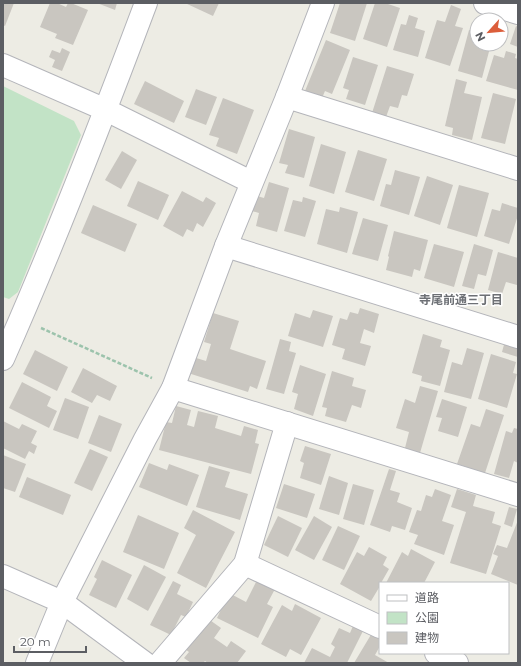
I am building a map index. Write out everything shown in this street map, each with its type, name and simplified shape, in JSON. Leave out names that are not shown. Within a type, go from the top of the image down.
[{"type":"street","points":[[3,359],[21,319],[106,110],[146,3]]},
{"type":"street","points":[[37,663],[62,602],[145,439],[173,388],[226,246],[287,97],[323,3]]},
{"type":"street","points":[[485,3],[518,13]]},
{"type":"street","points":[[3,65],[106,110],[252,182]]},
{"type":"street","points":[[287,97],[518,169]]},
{"type":"street","points":[[226,246],[518,337]]},
{"type":"street","points":[[173,388],[518,495]]},
{"type":"street","points":[[160,663],[245,564],[287,424]]},
{"type":"street","points":[[245,564],[379,627]]},
{"type":"street","points":[[3,576],[62,602],[145,663]]},
{"type":"street","points":[[438,654],[457,663]]},
{"type":"path","points":[[21,319],[173,388]]},
{"type":"green space","points":[[3,86],[74,121],[81,135],[18,292],[9,299],[3,297]]},
{"type":"building","points":[[3,3],[14,3],[5,26],[3,25]]},
{"type":"building","points":[[50,3],[57,3],[66,7],[68,3],[71,3],[88,10],[73,45],[55,38],[57,34],[40,27]]},
{"type":"building","points":[[97,3],[117,3],[115,10]]},
{"type":"building","points":[[185,3],[219,3],[213,16]]},
{"type":"building","points":[[340,3],[367,3],[355,41],[330,33]]},
{"type":"building","points":[[375,3],[385,3],[400,8],[387,47],[363,39]]},
{"type":"building","points":[[451,5],[461,9],[455,26],[463,28],[450,66],[425,58],[437,20],[445,22]]},
{"type":"building","points":[[409,15],[418,18],[415,28],[425,31],[418,57],[393,50],[401,24],[406,25]]},
{"type":"building","points":[[516,26],[518,27],[518,47],[510,44]]},
{"type":"building","points":[[469,30],[469,52],[489,52],[482,78],[458,71]]},
{"type":"building","points":[[326,40],[350,50],[332,94],[325,91],[322,98],[305,91]]},
{"type":"building","points":[[62,48],[70,52],[62,71],[52,67],[55,60],[49,57],[52,50],[60,53]]},
{"type":"building","points":[[506,52],[516,54],[515,58],[518,59],[518,90],[486,81],[494,55],[504,58]]},
{"type":"building","points":[[353,57],[378,65],[365,105],[346,99],[349,90],[343,88]]},
{"type":"building","points":[[387,66],[414,74],[407,96],[402,95],[398,108],[390,106],[386,117],[372,113]]},
{"type":"building","points":[[456,79],[467,82],[464,93],[482,97],[472,140],[452,135],[453,128],[445,126]]},
{"type":"building","points":[[145,81],[184,101],[174,123],[134,104]]},
{"type":"building","points":[[196,89],[217,97],[206,125],[185,117]]},
{"type":"building","points":[[493,93],[516,99],[505,144],[481,138]]},
{"type":"building","points":[[223,98],[254,110],[237,154],[216,146],[219,138],[209,135]]},
{"type":"building","points":[[289,129],[315,137],[304,178],[285,173],[288,165],[279,163]]},
{"type":"building","points":[[321,144],[346,152],[334,194],[309,186]]},
{"type":"building","points":[[358,150],[387,159],[374,201],[345,192]]},
{"type":"building","points":[[122,151],[137,160],[121,189],[105,180]]},
{"type":"building","points":[[395,170],[420,177],[409,215],[380,206],[386,184],[391,185]]},
{"type":"building","points":[[427,176],[453,185],[440,225],[414,216]]},
{"type":"building","points":[[138,181],[169,195],[158,220],[127,206]]},
{"type":"building","points":[[269,182],[289,188],[277,232],[256,226],[259,213],[252,211],[257,196],[264,198]]},
{"type":"building","points":[[459,185],[489,193],[477,237],[447,228]]},
{"type":"building","points":[[182,191],[203,202],[206,197],[216,203],[203,227],[197,223],[193,232],[187,229],[183,237],[163,226]]},
{"type":"building","points":[[303,197],[316,201],[305,237],[284,231],[293,200],[302,202]]},
{"type":"building","points":[[502,203],[518,208],[518,215],[509,244],[484,236],[492,209],[500,211]]},
{"type":"building","points":[[93,205],[137,224],[125,252],[81,233]]},
{"type":"building","points":[[340,207],[358,212],[347,253],[317,244],[326,209],[339,212]]},
{"type":"building","points":[[363,218],[388,225],[378,261],[352,254]]},
{"type":"building","points":[[394,231],[428,240],[420,271],[414,269],[412,277],[386,270]]},
{"type":"building","points":[[434,244],[464,252],[454,287],[424,278]]},
{"type":"building","points":[[474,244],[493,250],[486,276],[478,274],[474,289],[462,286]]},
{"type":"building","points":[[498,252],[518,258],[517,285],[506,282],[502,294],[488,290]]},
{"type":"building","points":[[360,308],[379,314],[374,333],[364,329],[360,343],[371,346],[365,366],[342,359],[345,349],[332,345],[340,318],[347,320],[350,312],[358,314]]},
{"type":"building","points":[[313,310],[333,316],[323,347],[288,336],[295,313],[310,318]]},
{"type":"building","points":[[213,313],[239,321],[230,349],[266,361],[257,389],[250,386],[248,392],[188,373],[193,357],[206,361],[211,344],[204,342]]},
{"type":"building","points":[[423,334],[442,340],[440,347],[450,350],[440,386],[421,381],[422,376],[412,373]]},
{"type":"building","points":[[280,339],[291,342],[289,351],[296,353],[284,394],[266,389]]},
{"type":"building","points":[[505,341],[518,345],[518,357],[502,352]]},
{"type":"building","points":[[467,348],[484,353],[471,399],[444,392],[452,362],[462,365]]},
{"type":"building","points":[[35,350],[68,367],[57,391],[23,374]]},
{"type":"building","points":[[491,354],[516,362],[513,373],[517,374],[507,408],[478,399]]},
{"type":"building","points":[[300,365],[326,374],[313,416],[294,409],[298,394],[292,392]]},
{"type":"building","points":[[83,368],[117,386],[110,401],[97,395],[92,403],[71,392]]},
{"type":"building","points":[[332,371],[354,378],[352,386],[366,390],[361,408],[352,405],[346,422],[325,416],[327,408],[322,407]]},
{"type":"building","points":[[22,382],[51,397],[47,406],[57,411],[49,428],[9,408]]},
{"type":"building","points":[[420,386],[438,391],[420,453],[405,448],[409,432],[396,428],[405,399],[415,403]]},
{"type":"building","points":[[65,398],[89,407],[78,439],[53,430]]},
{"type":"building","points":[[442,399],[467,407],[458,437],[438,431],[442,418],[436,417]]},
{"type":"building","points":[[176,406],[191,410],[187,425],[194,427],[198,411],[218,416],[215,428],[241,436],[244,426],[258,430],[255,443],[259,444],[251,474],[159,450],[166,422],[172,423]]},
{"type":"building","points":[[486,409],[504,415],[485,473],[457,464],[471,424],[480,427]]},
{"type":"building","points":[[99,415],[122,424],[111,452],[88,443]]},
{"type":"building","points":[[3,421],[19,429],[22,424],[37,431],[31,443],[37,446],[34,454],[29,451],[25,459],[3,448]]},
{"type":"building","points":[[514,428],[518,429],[518,463],[514,461],[509,478],[494,474],[506,431],[512,433]]},
{"type":"building","points":[[305,446],[331,454],[321,485],[300,478],[304,463],[300,461]]},
{"type":"building","points":[[90,449],[108,457],[92,491],[74,483]]},
{"type":"building","points":[[3,455],[26,464],[15,492],[3,488]]},
{"type":"building","points":[[149,463],[167,470],[169,464],[199,475],[187,506],[139,487]]},
{"type":"building","points":[[209,466],[230,472],[225,487],[248,494],[240,520],[196,507]]},
{"type":"building","points":[[389,469],[396,471],[390,490],[400,493],[397,502],[412,508],[405,530],[392,526],[390,532],[370,525]]},
{"type":"building","points":[[329,476],[348,483],[339,515],[319,509]]},
{"type":"building","points":[[27,477],[71,495],[63,515],[19,497]]},
{"type":"building","points":[[284,484],[315,494],[307,518],[276,508]]},
{"type":"building","points":[[353,484],[374,490],[364,525],[343,519]]},
{"type":"building","points":[[435,489],[451,495],[442,521],[454,525],[444,555],[414,544],[418,535],[409,532],[417,510],[421,511],[426,495],[432,497]]},
{"type":"building","points":[[457,489],[476,495],[473,506],[495,512],[492,523],[501,526],[486,574],[450,563],[466,512],[451,507]]},
{"type":"building","points":[[509,507],[517,509],[512,527],[504,524]]},
{"type":"building","points":[[193,510],[235,532],[206,588],[177,573],[196,535],[184,528]]},
{"type":"building","points":[[138,515],[179,533],[164,569],[123,552]]},
{"type":"building","points":[[278,516],[302,528],[288,557],[264,545]]},
{"type":"building","points":[[314,516],[332,527],[314,560],[295,550]]},
{"type":"building","points":[[518,520],[518,585],[491,574],[498,556],[493,554],[497,545],[507,548]]},
{"type":"building","points":[[338,526],[360,536],[344,570],[322,560]]},
{"type":"building","points":[[369,547],[387,557],[383,565],[389,569],[382,582],[379,582],[379,588],[371,601],[340,584],[357,552],[364,556]]},
{"type":"building","points":[[411,549],[435,562],[425,582],[387,582],[402,552],[408,556]]},
{"type":"building","points":[[102,560],[132,575],[116,608],[89,595],[97,579],[94,577]]},
{"type":"building","points":[[144,565],[166,577],[148,611],[127,599]]},
{"type":"building","points":[[257,580],[275,589],[267,604],[273,607],[258,638],[217,618],[229,593],[246,602]]},
{"type":"building","points":[[173,581],[181,585],[177,594],[193,602],[186,617],[181,615],[171,635],[150,625]]},
{"type":"building","points":[[295,604],[321,618],[301,655],[290,649],[286,657],[261,644],[282,605],[292,611]]},
{"type":"building","points":[[207,618],[221,628],[214,638],[227,647],[231,641],[246,651],[237,663],[208,663],[205,661],[203,663],[191,663],[184,658],[189,652],[185,649]]},
{"type":"building","points":[[353,626],[363,631],[347,663],[304,663],[312,648],[330,657],[335,647],[331,644],[339,628],[350,633]]},
{"type":"building","points":[[372,633],[379,637],[379,648],[375,655],[389,663],[354,663]]},
{"type":"district","name":"寺尾前通三丁目","points":[[461,299]]}]
